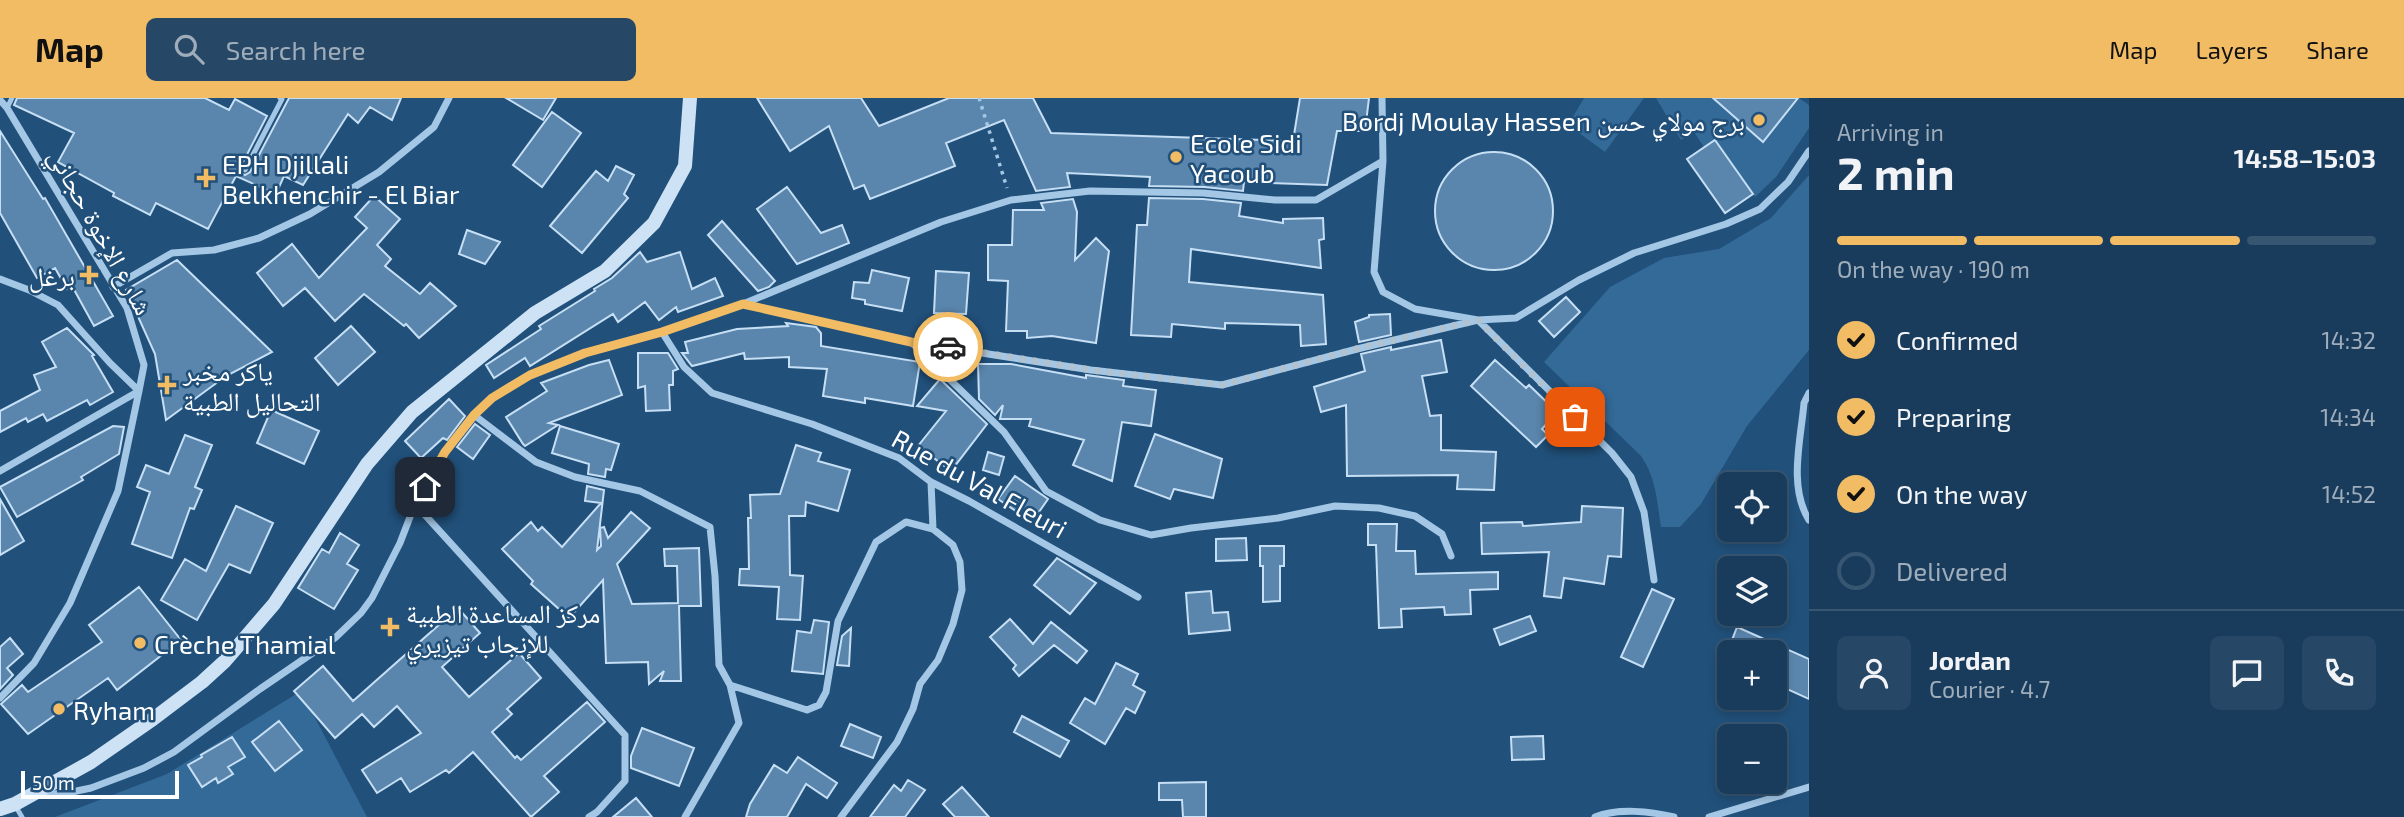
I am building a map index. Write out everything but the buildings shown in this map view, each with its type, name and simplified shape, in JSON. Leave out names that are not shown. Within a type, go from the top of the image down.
[{"type":"main road","points":[[0,809],[18,811],[31,796],[91,762],[202,682],[225,661],[274,604],[373,457],[412,412],[536,313],[605,271],[654,223],[685,166],[690,98]]},
{"type":"street","points":[[113,287],[172,253],[214,250],[259,238],[310,214],[379,172],[434,127],[449,98]]},
{"type":"street","points":[[1382,98],[1383,161],[1374,272],[1383,292],[1415,309],[1478,320],[1612,453],[1631,477],[1644,512],[1654,580]]},
{"type":"street","name":"شارع الإخوة حجاني","points":[[0,100],[127,308],[145,365],[118,491],[70,603],[34,663],[0,698]]},
{"type":"street","points":[[743,304],[911,342],[1091,370],[1222,385],[1478,320],[1516,318],[1579,280],[1634,253],[1726,224],[1760,209],[1788,182],[1809,151]]},
{"type":"street","points":[[31,796],[91,788],[145,768],[174,752],[336,637],[372,598],[400,543],[415,504],[445,452],[474,415],[492,398],[530,375],[585,353],[662,332],[743,304],[941,222],[1011,200],[1090,191],[1316,200],[1383,161]]},
{"type":"street","points":[[0,279],[58,305],[139,391],[0,471]]},
{"type":"street","name":"Rue du Val Fleuri","points":[[662,332],[684,367],[712,393],[812,424],[899,458],[931,482],[1138,597]]},
{"type":"street","points":[[911,342],[1004,432],[1046,491],[1100,520],[1151,535],[1278,518],[1335,506],[1379,508],[1415,516],[1442,534],[1451,556]]},
{"type":"street","points":[[1809,393],[1804,402],[1797,477],[1802,509],[1809,520]]},
{"type":"street","points":[[474,415],[536,463],[575,477],[640,491],[710,527],[719,665],[730,685],[739,723],[685,817]]},
{"type":"street","points":[[931,482],[933,529]]},
{"type":"street","points":[[415,504],[625,735],[625,781],[597,812],[589,817]]},
{"type":"street","points":[[730,685],[807,710],[819,705],[826,692],[838,621],[876,542],[906,522],[933,529],[953,545],[960,562],[962,590],[953,624],[938,660],[920,684],[897,741],[841,817]]},
{"type":"street","points":[[1709,817],[1809,787]]},
{"type":"street","points":[[1595,817],[1602,814],[1641,812],[1674,817]]},
{"type":"lane","points":[[7,108],[12,98]]},
{"type":"lane","points":[[245,170],[282,98]]},
{"type":"path","points":[[979,98],[1011,200]]},
{"type":"shaded area","points":[[1584,98],[1644,98],[1605,152],[1568,125]]},
{"type":"shaded area","points":[[1656,98],[1713,98],[1763,142],[1799,98],[1809,105],[1809,128],[1776,177],[1755,197],[1715,140],[1704,147],[1694,132],[1681,140]]},
{"type":"shaded area","points":[[1809,175],[1809,350],[1747,426],[1720,472],[1717,472],[1717,477],[1701,504],[1680,527],[1661,527],[1653,481],[1641,456],[1544,362],[1610,287],[1664,258],[1719,249],[1771,218]]},
{"type":"shaded area","points":[[301,691],[367,817],[55,817],[167,774]]},
{"type":"way so far","points":[[948,347],[1091,370],[1222,385],[1478,320],[1575,417]]},
{"type":"place","name":"Bordj Moulay Hassen برج مولاي حسن","points":[[1759,120]]},
{"type":"place","name":"Ecole Sidi Yacoub","points":[[1176,157]]},
{"type":"place","name":"EPH Djillali Belkhenchir - El Biar","points":[[206,178]]},
{"type":"place","name":"برغل","points":[[89,275]]},
{"type":"place","name":"ياكر مخبر التحاليل الطبية","points":[[167,385]]},
{"type":"place","name":"مركز المساعدة الطبية للإنجاب تيزيري","points":[[390,627]]},
{"type":"place","name":"Crèche Thamial","points":[[140,643]]},
{"type":"place","name":"Ryham","points":[[59,709]]},
{"type":"route","points":[[425,487],[445,452],[474,415],[492,398],[530,375],[585,353],[662,332],[743,304],[911,342],[948,347]]}]
